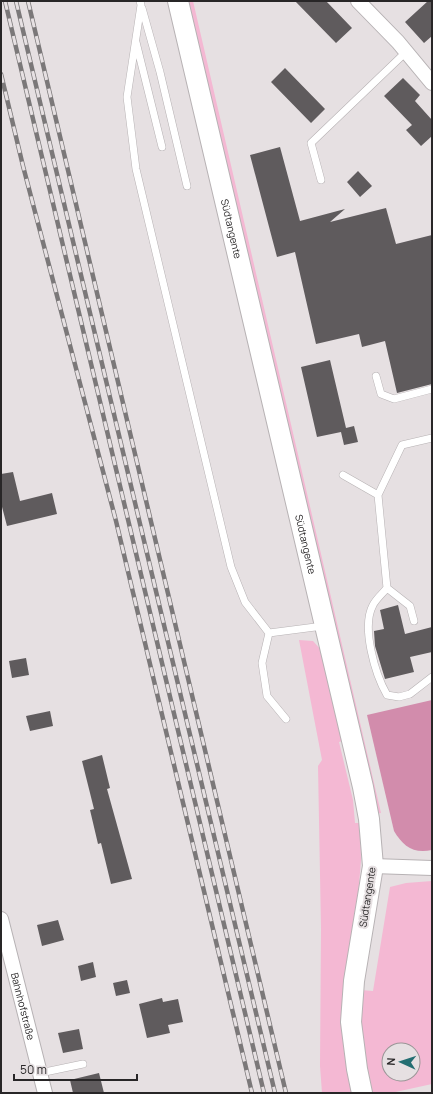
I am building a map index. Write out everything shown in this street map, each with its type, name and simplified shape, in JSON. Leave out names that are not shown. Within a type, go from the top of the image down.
[{"type":"street","name":"Südtangente","points":[[178,1],[364,787],[369,819],[373,866],[354,981],[351,1022],[357,1069],[362,1093]]},
{"type":"street","points":[[358,1],[406,52],[432,83]]},
{"type":"street","points":[[373,866],[432,868]]},
{"type":"street","name":"Bahnhofstraße","points":[[1,920],[5,956],[45,1093]]},
{"type":"lane","points":[[140,3],[127,97],[136,169],[231,567],[245,602],[269,634]]},
{"type":"lane","points":[[140,3],[160,72],[187,186]]},
{"type":"lane","points":[[135,40],[162,147]]},
{"type":"lane","points":[[321,180],[311,143],[406,52]]},
{"type":"lane","points":[[376,376],[381,394],[394,399],[432,389]]},
{"type":"lane","points":[[432,440],[402,445],[378,495],[387,588],[373,605],[368,632],[379,682],[387,695],[399,697],[410,694],[432,677]]},
{"type":"lane","points":[[342,475],[378,495]]},
{"type":"lane","points":[[387,588],[410,606],[414,621]]},
{"type":"lane","points":[[269,634],[325,625]]},
{"type":"lane","points":[[269,634],[262,663],[267,696],[286,719]]},
{"type":"lane","points":[[40,1073],[82,1064]]},
{"type":"shaded area","points":[[187,1],[193,1],[381,813],[375,814]]},
{"type":"shaded area","points":[[299,640],[313,641],[322,651],[343,741],[339,742],[353,800],[355,823],[360,823],[361,860],[358,897],[355,1093],[322,1093],[320,1066],[321,929],[318,766],[322,760]]},
{"type":"shaded area","points":[[432,700],[432,850],[419,851],[405,845],[394,831],[367,715]]},
{"type":"shaded area","points":[[432,881],[432,1084],[391,1093],[372,1093],[362,1042],[361,990],[373,991],[390,887],[406,883]]},
{"type":"building","points":[[295,1],[326,1],[352,28],[336,43]]},
{"type":"building","points":[[428,1],[432,1],[432,36],[424,43],[405,22]]},
{"type":"building","points":[[285,68],[325,109],[311,123],[271,82]]},
{"type":"building","points":[[403,78],[420,95],[415,101],[432,120],[432,136],[421,146],[406,130],[412,125],[384,96]]},
{"type":"building","points":[[280,147],[300,221],[345,209],[330,222],[386,208],[396,244],[432,235],[432,384],[397,393],[385,341],[362,347],[359,334],[316,344],[295,252],[277,257],[250,155]]},
{"type":"building","points":[[358,171],[372,186],[360,197],[347,182]]},
{"type":"building","points":[[330,360],[346,428],[354,426],[358,442],[344,445],[341,432],[317,437],[301,367]]},
{"type":"building","points":[[13,472],[20,501],[52,493],[57,514],[7,526],[1,503],[1,474]]},
{"type":"building","points":[[398,605],[405,634],[432,627],[432,652],[410,657],[414,672],[385,679],[375,646],[374,631],[384,629],[380,610]]},
{"type":"building","points":[[26,658],[29,675],[12,678],[9,661]]},
{"type":"building","points":[[50,711],[53,726],[30,731],[26,716]]},
{"type":"building","points":[[102,755],[110,788],[107,789],[132,879],[111,884],[101,843],[98,844],[90,810],[94,809],[82,761]]},
{"type":"building","points":[[58,920],[64,940],[42,946],[37,925]]},
{"type":"building","points":[[93,962],[96,977],[81,981],[78,966]]},
{"type":"building","points":[[127,980],[130,993],[116,996],[113,983]]},
{"type":"building","points":[[162,998],[163,1002],[178,999],[183,1022],[168,1025],[170,1033],[147,1038],[139,1004]]},
{"type":"building","points":[[79,1029],[83,1049],[63,1053],[58,1033]]},
{"type":"building","points":[[99,1073],[104,1093],[73,1093],[70,1080]]},
{"type":"railway","points":[[5,1],[264,1093]]},
{"type":"railway","points":[[16,1],[275,1093]]},
{"type":"railway","points":[[28,1],[286,1093]]},
{"type":"railway","points":[[1,74],[23,166],[116,521],[252,1093]]}]
